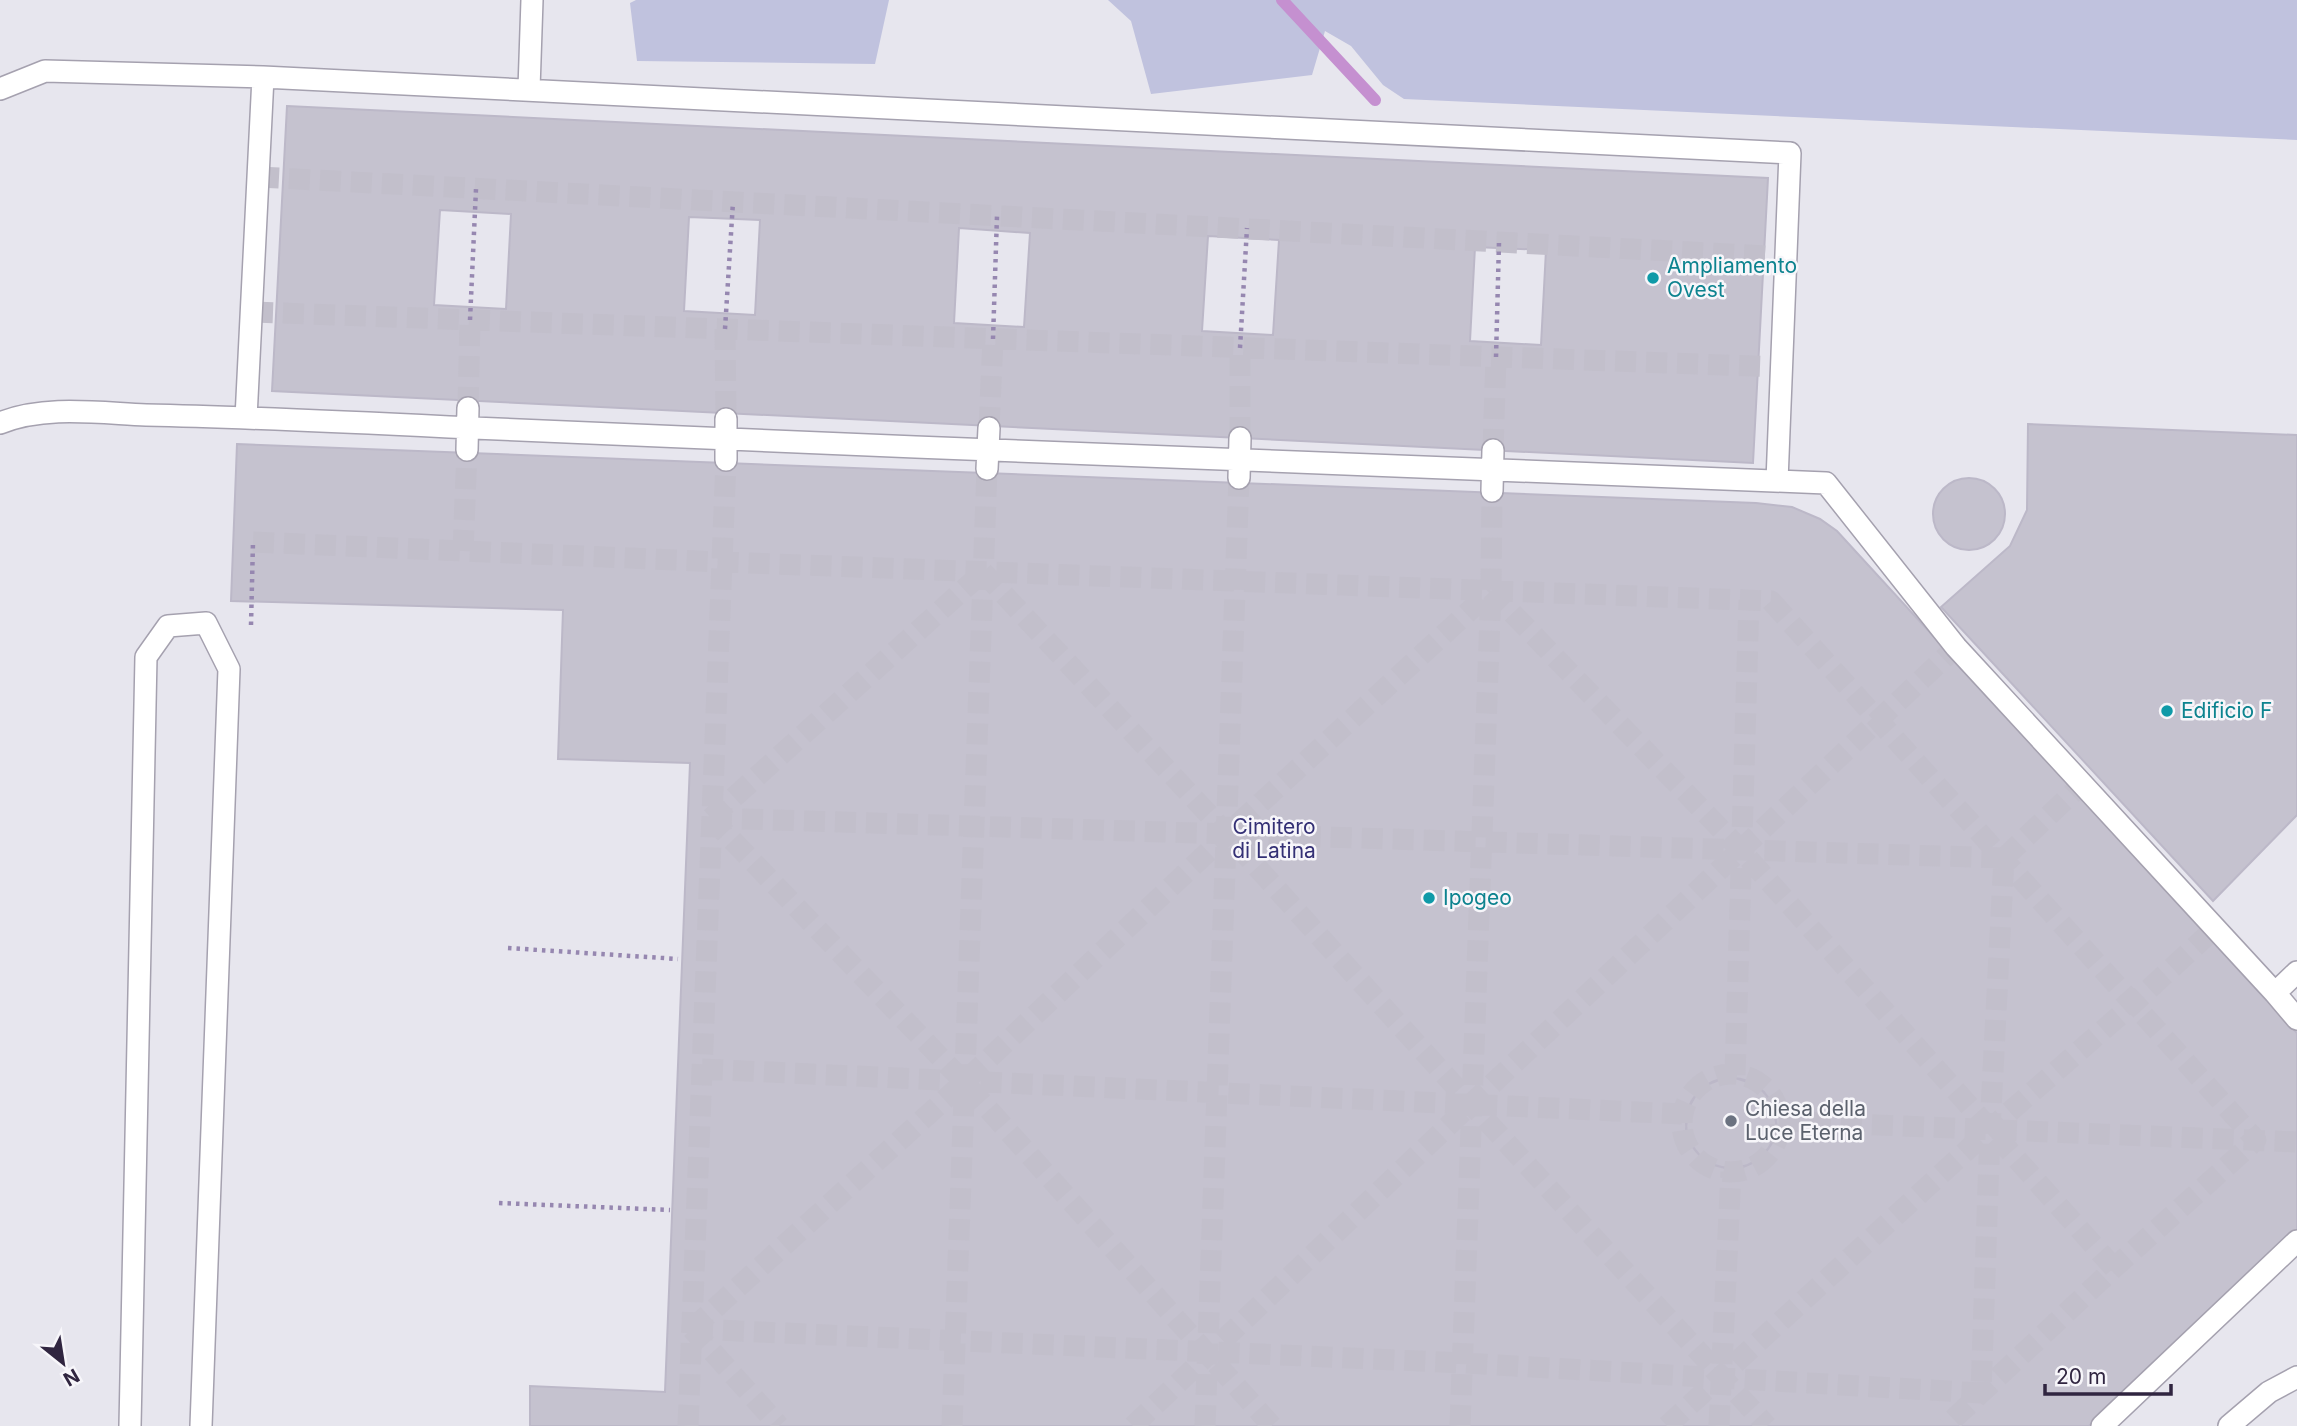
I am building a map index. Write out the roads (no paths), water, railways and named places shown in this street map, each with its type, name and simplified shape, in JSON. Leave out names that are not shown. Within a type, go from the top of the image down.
[{"type":"lane","points":[[528,89],[532,0]]},
{"type":"lane","points":[[0,89],[46,71],[263,77],[1790,152],[1779,367],[1777,481]]},
{"type":"lane","points":[[246,418],[263,77]]},
{"type":"lane","points":[[0,423],[15,417],[51,412],[246,418],[468,418],[726,428],[987,459],[1492,481],[1826,483],[1956,647],[2297,1019]]},
{"type":"lane","points":[[467,450],[468,418]]},
{"type":"lane","points":[[726,428],[726,460]]},
{"type":"lane","points":[[987,459],[989,428]]},
{"type":"lane","points":[[1240,438],[1240,470]]},
{"type":"lane","points":[[1492,481],[1493,450]]},
{"type":"lane","points":[[130,1426],[146,657],[168,626],[206,623],[229,669],[201,1426]]},
{"type":"lane","points":[[2275,993],[2297,972]]},
{"type":"lane","points":[[2102,1426],[2297,1241]]},
{"type":"lane","points":[[2229,1426],[2269,1392],[2297,1377]]},
{"type":"waterway","points":[[1282,0],[1375,100]]},
{"type":"tunnel","points":[[258,177],[1785,257]]},
{"type":"tunnel","points":[[252,312],[1779,367]]},
{"type":"tunnel","points":[[468,408],[470,320]]},
{"type":"tunnel","points":[[725,329],[726,419]]},
{"type":"tunnel","points":[[989,428],[993,339]]},
{"type":"tunnel","points":[[1240,348],[1240,438]]},
{"type":"tunnel","points":[[1493,450],[1496,357]]},
{"type":"tunnel","points":[[463,551],[467,450]]},
{"type":"tunnel","points":[[688,1426],[726,460]]},
{"type":"tunnel","points":[[952,1426],[987,469]]},
{"type":"tunnel","points":[[1205,1426],[1239,478]]},
{"type":"tunnel","points":[[1460,1426],[1491,591],[1492,491]]},
{"type":"tunnel","points":[[253,542],[1771,601],[2256,1140],[2114,1268],[1946,1426]]},
{"type":"tunnel","points":[[983,572],[1227,834],[1767,1426]]},
{"type":"tunnel","points":[[711,818],[983,572]]},
{"type":"tunnel","points":[[1491,591],[1740,849],[2114,1268]]},
{"type":"tunnel","points":[[692,1329],[964,1082],[1227,834],[1491,591]]},
{"type":"tunnel","points":[[1735,1075],[1749,600]]},
{"type":"tunnel","points":[[1133,1426],[1956,647]]},
{"type":"tunnel","points":[[2004,858],[2081,785]]},
{"type":"tunnel","points":[[711,818],[2004,858]]},
{"type":"tunnel","points":[[711,818],[964,1082],[1272,1426]]},
{"type":"tunnel","points":[[692,1329],[1464,1363],[1981,1393],[1990,1129],[2004,858]]},
{"type":"tunnel","points":[[1667,1426],[1990,1129],[2215,928]]},
{"type":"tunnel","points":[[702,1069],[1682,1114]]},
{"type":"tunnel","points":[[1731,1074],[1750,1078],[1765,1089],[1776,1104],[1780,1123],[1776,1142],[1765,1157],[1750,1168],[1731,1172],[1712,1168],[1697,1157],[1686,1142],[1682,1123],[1686,1104],[1697,1089],[1712,1078],[1731,1074]]},
{"type":"tunnel","points":[[1779,1121],[2297,1142]]},
{"type":"tunnel","points":[[1719,1426],[1731,1172]]},
{"type":"tunnel","points":[[692,1329],[779,1426]]},
{"type":"place","name":"Ampliamento Ovest","points":[[1653,278]]},
{"type":"place","name":"Edificio F","points":[[2167,711]]},
{"type":"place","name":"Ipogeo","points":[[1429,898]]},
{"type":"place","name":"Chiesa della Luce Eterna","points":[[1731,1121]]},
{"type":"park label","name":"Cimitero di Latina","points":[[1274,839]]}]
